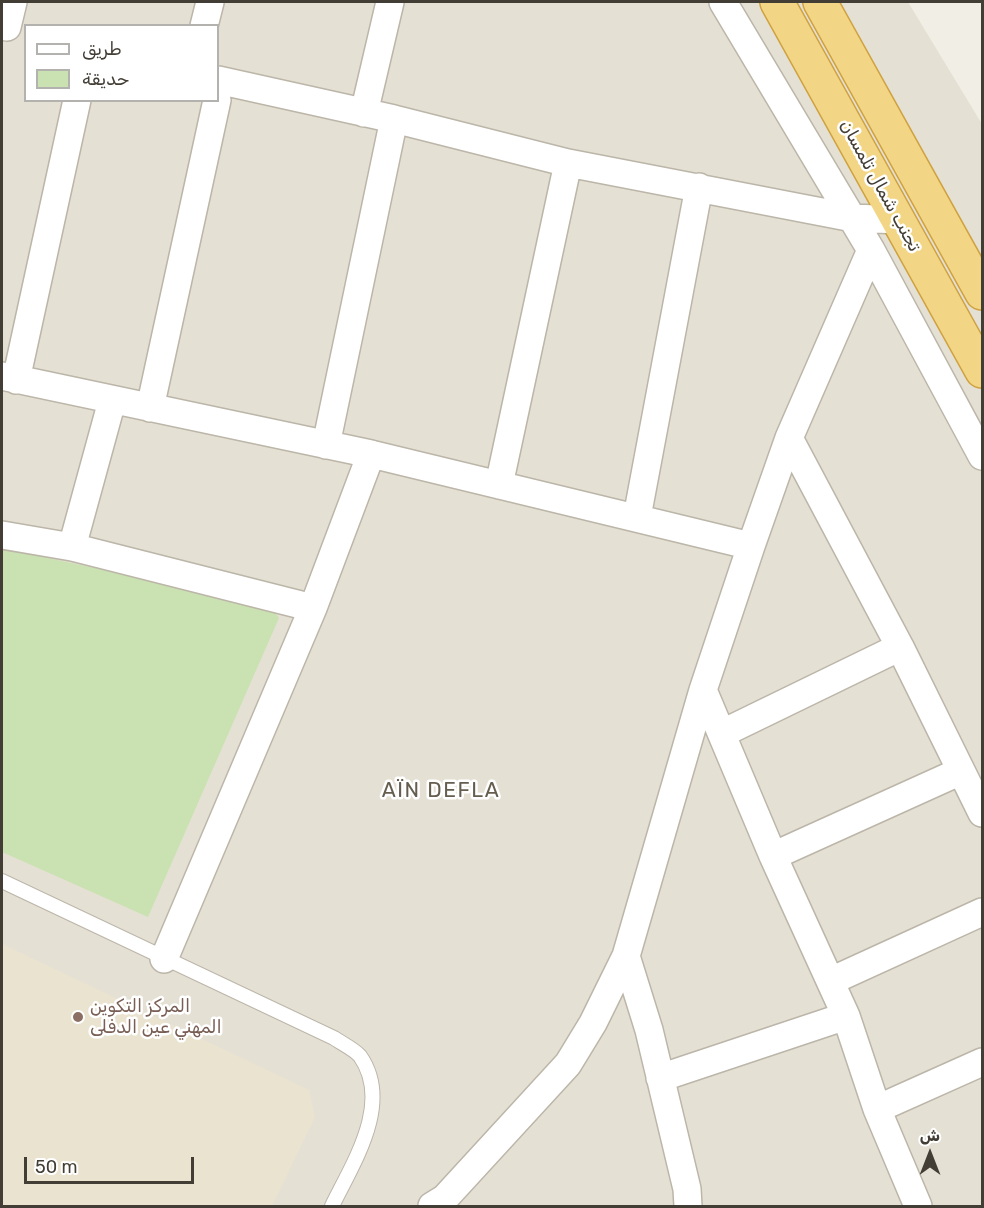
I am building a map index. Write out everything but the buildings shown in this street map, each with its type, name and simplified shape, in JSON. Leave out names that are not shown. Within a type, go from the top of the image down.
[{"type":"highway","name":"تجنب شمال تلمسان","points":[[777,2],[982,371]]},
{"type":"highway","points":[[820,2],[982,293]]},
{"type":"street","points":[[204,24],[210,2]]},
{"type":"street","points":[[364,113],[390,2]]},
{"type":"street","points":[[723,2],[853,218],[982,456]]},
{"type":"street","points":[[219,90],[394,119],[568,163],[853,218],[900,220]]},
{"type":"street","points":[[76,102],[9,378],[371,454],[751,546]]},
{"type":"street","points":[[150,408],[215,102]]},
{"type":"street","points":[[326,445],[394,119]]},
{"type":"street","points":[[499,485],[568,163]]},
{"type":"street","points":[[637,517],[699,187]]},
{"type":"street","points":[[444,1204],[568,1064],[593,1023],[626,956],[703,690],[751,546],[789,438],[871,250]]},
{"type":"street","points":[[72,547],[112,401]]},
{"type":"street","points":[[789,438],[900,647],[982,813]]},
{"type":"street","points":[[164,959],[313,608],[371,454]]},
{"type":"street","points":[[2,535],[72,547],[313,608]]},
{"type":"street","points":[[723,733],[900,647]]},
{"type":"street","points":[[703,690],[773,856],[846,1016],[877,1109],[918,1206]]},
{"type":"street","points":[[773,856],[961,771]]},
{"type":"street","points":[[831,981],[982,912]]},
{"type":"street","points":[[626,956],[660,1078],[687,1189],[688,1206]]},
{"type":"street","points":[[660,1078],[846,1016]]},
{"type":"street","points":[[877,1109],[982,1062]]},
{"type":"lane","points":[[2,881],[333,1038],[359,1054],[370,1076],[374,1098],[354,1161],[332,1206]]},
{"type":"shaded area","points":[[2,2],[908,2],[982,124],[982,1206],[2,1206]]},
{"type":"shaded area","name":"المركز التكوين المهني عين الدفلى","points":[[2,944],[309,1090],[315,1117],[272,1206],[2,1206]]},
{"type":"green space","points":[[2,548],[270,606],[279,618],[148,917],[2,852]]},
{"type":"place","name":"المركز التكوين المهني عين الدفلى","points":[[78,1017]]},
{"type":"district","name":"AÏN DEFLA","points":[[441,791]]}]
